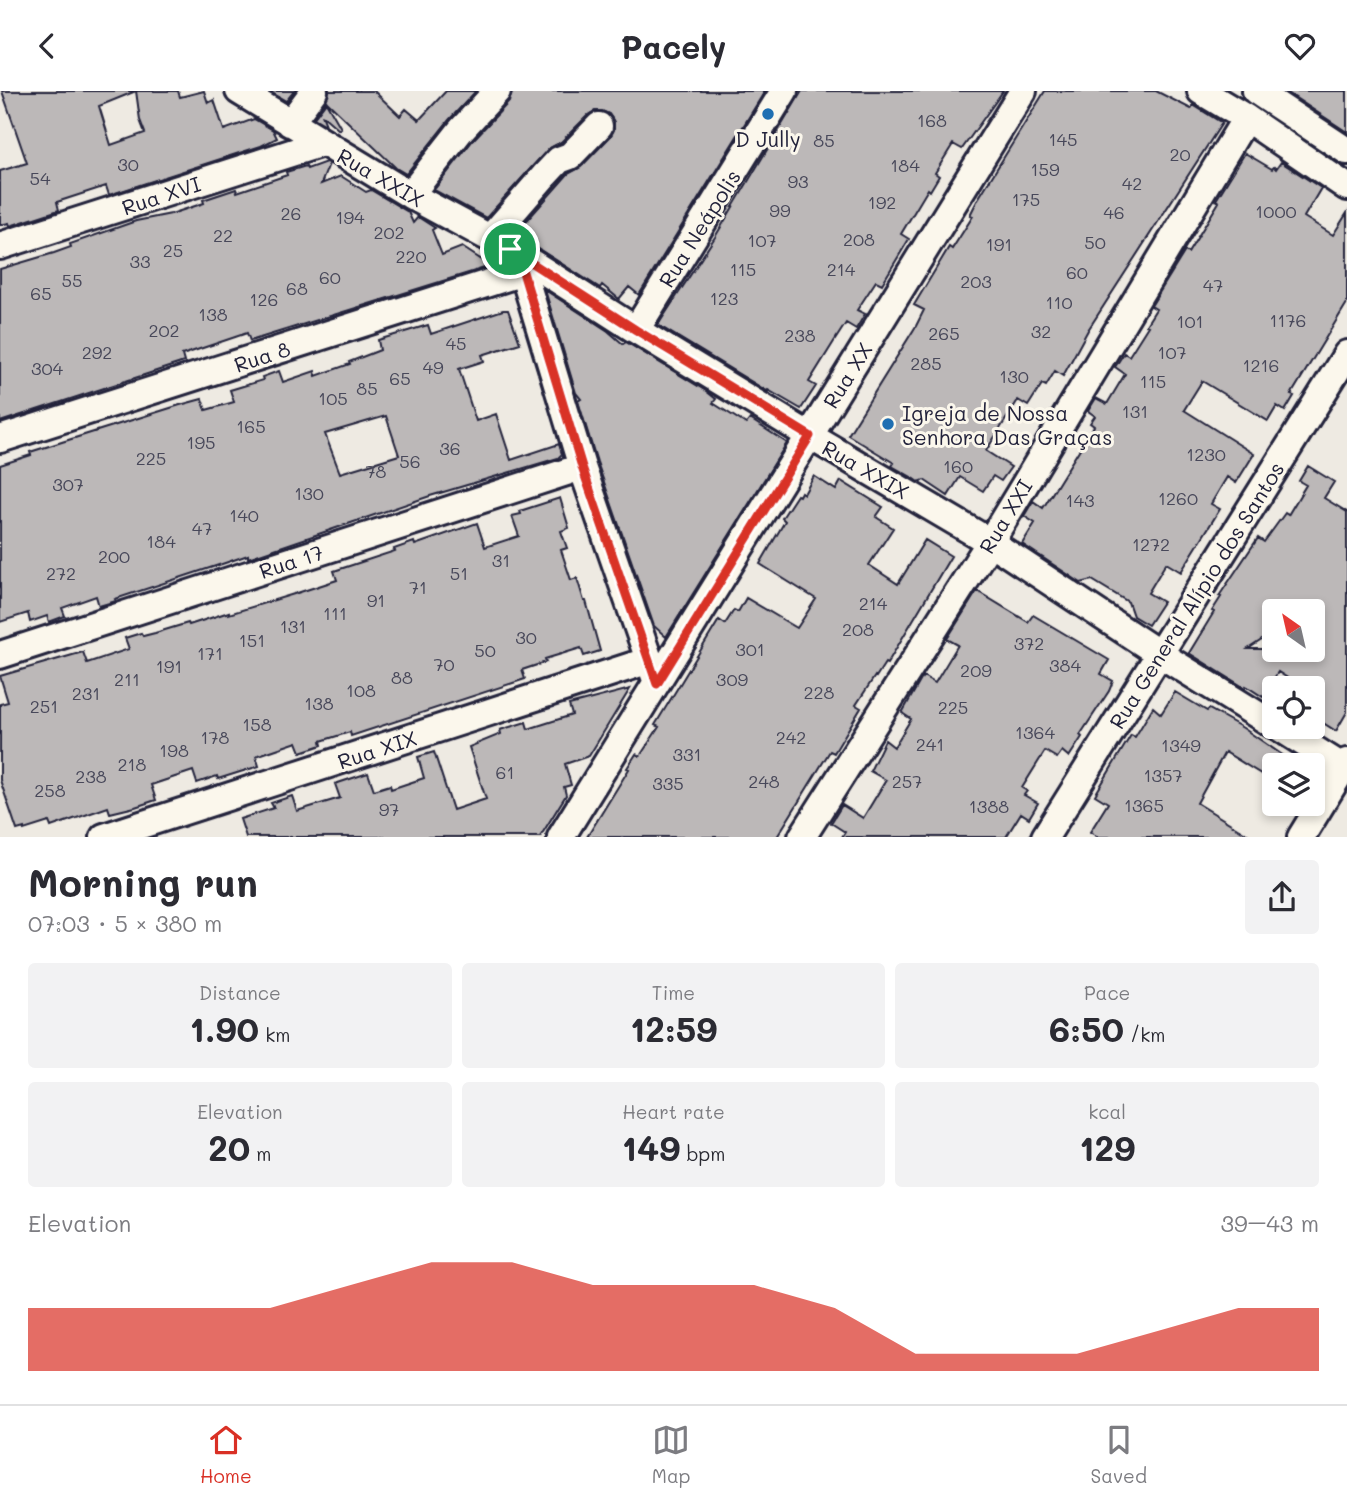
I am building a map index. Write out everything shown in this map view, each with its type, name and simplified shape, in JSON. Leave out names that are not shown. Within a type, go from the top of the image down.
[{"type":"street","name":"Rua XXIX","points":[[239,91],[410,195],[500,244],[810,436],[990,542],[1158,653],[1262,717]]},
{"type":"street","points":[[290,123],[314,91]]},
{"type":"street","points":[[410,195],[461,130],[497,91]]},
{"type":"street","name":"Rua Neápolis","points":[[636,330],[784,91]]},
{"type":"street","name":"Rua XX","points":[[561,837],[653,672],[810,436],[1023,91]]},
{"type":"street","points":[[1201,91],[1246,118],[1347,187]]},
{"type":"street","points":[[1256,91],[1347,151]]},
{"type":"street","name":"Rua XXI","points":[[802,837],[990,542],[1246,118]]},
{"type":"street","points":[[599,126],[570,156],[559,160],[544,176],[500,244],[523,272],[582,467],[653,672]]},
{"type":"street","name":"Rua XVI","points":[[0,246],[322,143]]},
{"type":"street","name":"Rua 8","points":[[0,439],[523,272]]},
{"type":"street","name":"Rua General Alípio dos Santos","points":[[1045,837],[1347,354]]},
{"type":"street","name":"Rua 17","points":[[0,655],[582,467]]},
{"type":"street","name":"Rua XIX","points":[[104,837],[653,672]]},
{"type":"street","name":"Rua XXIX","points":[[1299,739],[1346,766]]},
{"type":"street","points":[[1301,837],[1346,766]]},
{"type":"building","points":[[2,91],[136,91],[178,91],[180,97],[204,91],[208,103],[214,100],[224,130],[254,119],[273,130],[277,138],[261,146],[109,195],[106,186],[57,202],[59,210],[10,226],[9,223],[0,225],[0,171],[27,163]],"holes":[[[136,91],[140,120],[145,133],[111,145],[99,106]]]},
{"type":"building","points":[[269,91],[294,91],[286,101]]},
{"type":"building","points":[[329,91],[374,91],[400,116],[406,109],[419,120],[446,91],[476,91],[406,174],[396,168],[326,101]]},
{"type":"building","points":[[512,91],[765,91],[639,295],[629,287],[619,299],[602,285],[600,288],[515,234],[568,174],[581,167],[610,137],[614,122],[609,114],[595,111],[588,115],[561,142],[548,149],[486,218],[434,190],[473,140],[509,102]]},
{"type":"building","points":[[802,91],[1003,91],[962,149],[953,144],[935,173],[939,176],[901,234],[909,239],[882,284],[876,281],[857,310],[865,314],[856,329],[846,323],[835,340],[809,382],[816,386],[801,409],[658,325],[715,237]]},
{"type":"building","points":[[1045,91],[1156,91],[1191,109],[1193,105],[1222,123],[1088,330],[1063,376],[1055,371],[1046,386],[1042,384],[1028,406],[1018,400],[986,451],[1011,467],[1001,481],[993,476],[983,491],[960,477],[948,496],[924,480],[919,482],[892,466],[894,463],[848,435],[916,326],[924,310],[914,305],[949,247],[952,249],[973,216],[970,215],[978,199]]},
{"type":"building","points":[[1285,91],[1347,91],[1347,132]]},
{"type":"building","points":[[326,102],[341,128],[339,130],[322,115],[326,125],[314,118]]},
{"type":"building","points":[[1245,153],[1272,169],[1276,169],[1281,162],[1321,188],[1304,217],[1333,235],[1347,213],[1347,303],[1291,395],[1294,396],[1285,411],[1277,406],[1268,421],[1202,381],[1184,410],[1254,454],[1236,483],[1227,477],[1211,504],[1220,509],[1181,572],[1166,563],[1148,593],[1163,602],[1148,625],[1133,616],[1128,602],[1092,580],[1081,583],[1022,544],[1035,523],[1024,516],[1033,501],[1043,508],[1094,426],[1090,423],[1095,416],[1088,411],[1096,398],[1107,404],[1125,374],[1115,367],[1124,353],[1129,356],[1148,326],[1146,325],[1156,309],[1151,306],[1185,251],[1188,253]]},
{"type":"building","points":[[326,162],[329,164],[321,184],[341,176],[366,192],[371,190],[408,212],[413,223],[418,217],[435,228],[432,230],[442,255],[462,247],[491,266],[250,341],[247,333],[182,355],[184,362],[0,422],[0,269],[71,247],[70,244],[136,221],[171,214],[204,203],[203,200],[287,175],[286,172],[306,166],[307,169]]},
{"type":"building","points":[[545,290],[608,331],[623,344],[626,342],[706,391],[716,399],[713,403],[746,424],[750,419],[787,443],[666,637],[654,626],[597,462],[578,401],[581,399],[576,393]]},
{"type":"building","points":[[508,310],[520,343],[482,355],[484,361],[459,369],[476,421],[496,414],[511,460],[559,444],[562,454],[558,458],[430,496],[248,558],[248,555],[115,599],[116,601],[99,606],[96,596],[62,608],[65,616],[49,622],[47,616],[30,622],[28,613],[0,622],[0,465],[31,455],[30,452],[202,399],[206,410],[234,402],[230,390],[263,380],[262,377],[279,371],[283,382],[315,371],[316,376],[380,350],[378,340],[428,325],[431,334]],"holes":[[[386,416],[399,455],[340,473],[325,434]]]},
{"type":"building","points":[[1308,466],[1334,482],[1324,498],[1347,512],[1347,712],[1336,731],[1325,724],[1325,676],[1284,676],[1278,672],[1276,676],[1262,676],[1262,696],[1189,653],[1214,612],[1212,611],[1221,597],[1219,596],[1258,538],[1264,542],[1285,513],[1288,515],[1306,485],[1299,481]]},
{"type":"building","points":[[814,476],[836,490],[841,481],[883,507],[876,517],[893,528],[869,565],[898,584],[925,540],[951,556],[887,664],[885,663],[875,676],[856,705],[861,708],[834,753],[830,751],[777,837],[587,837],[636,754],[640,756],[659,727],[655,725],[719,620],[725,624],[734,610],[738,612],[746,598],[797,628],[816,599],[760,564],[785,521],[782,518],[797,495],[801,492],[804,494]]},
{"type":"building","points":[[560,498],[569,528],[561,531],[567,548],[561,550],[571,580],[577,578],[586,601],[600,651],[584,656],[581,648],[545,659],[546,662],[522,670],[525,679],[351,736],[350,732],[321,741],[322,745],[301,752],[297,742],[256,756],[259,766],[218,779],[217,776],[197,783],[193,771],[151,785],[156,800],[135,807],[110,813],[108,807],[51,827],[49,822],[17,830],[0,780],[0,704],[8,702],[0,676],[83,652],[87,663],[129,649],[125,638],[141,633],[143,636],[188,623],[189,625],[337,580],[334,571],[477,523],[485,547],[519,536],[512,516]]},
{"type":"building","points":[[977,591],[1028,622],[1033,615],[1109,660],[1101,674],[1113,681],[1109,691],[1069,757],[1062,751],[1057,758],[1045,751],[1022,788],[1027,791],[1024,795],[1038,803],[1029,818],[1021,813],[1006,837],[842,837],[845,832],[831,823],[842,805],[863,818],[886,780],[870,771],[885,740],[894,747],[911,719],[902,713],[923,676],[935,683],[958,645],[947,639]]},
{"type":"building","points":[[630,689],[589,756],[565,764],[571,785],[564,787],[566,795],[540,837],[246,837],[240,819],[274,808],[271,803],[292,796],[297,811],[340,798],[335,784],[368,773],[374,790],[390,785],[391,789],[424,778],[418,757],[434,752],[453,810],[486,799],[469,747],[501,734],[500,730],[526,722],[528,729],[572,715],[569,705]]},
{"type":"building","points":[[1175,692],[1243,728],[1279,753],[1262,753],[1262,775],[1225,752],[1197,803],[1252,837],[1098,837],[1090,832],[1108,803],[1095,795],[1131,735],[1135,737],[1153,707],[1161,714]]},
{"type":"place","name":"D Jully","points":[[768,114]]},
{"type":"place","name":"Igreja de Nossa Senhora Das Graças","points":[[888,424]]},
{"type":"route","points":[[510,249],[810,436],[657,684],[582,467],[523,272],[510,249]]}]
